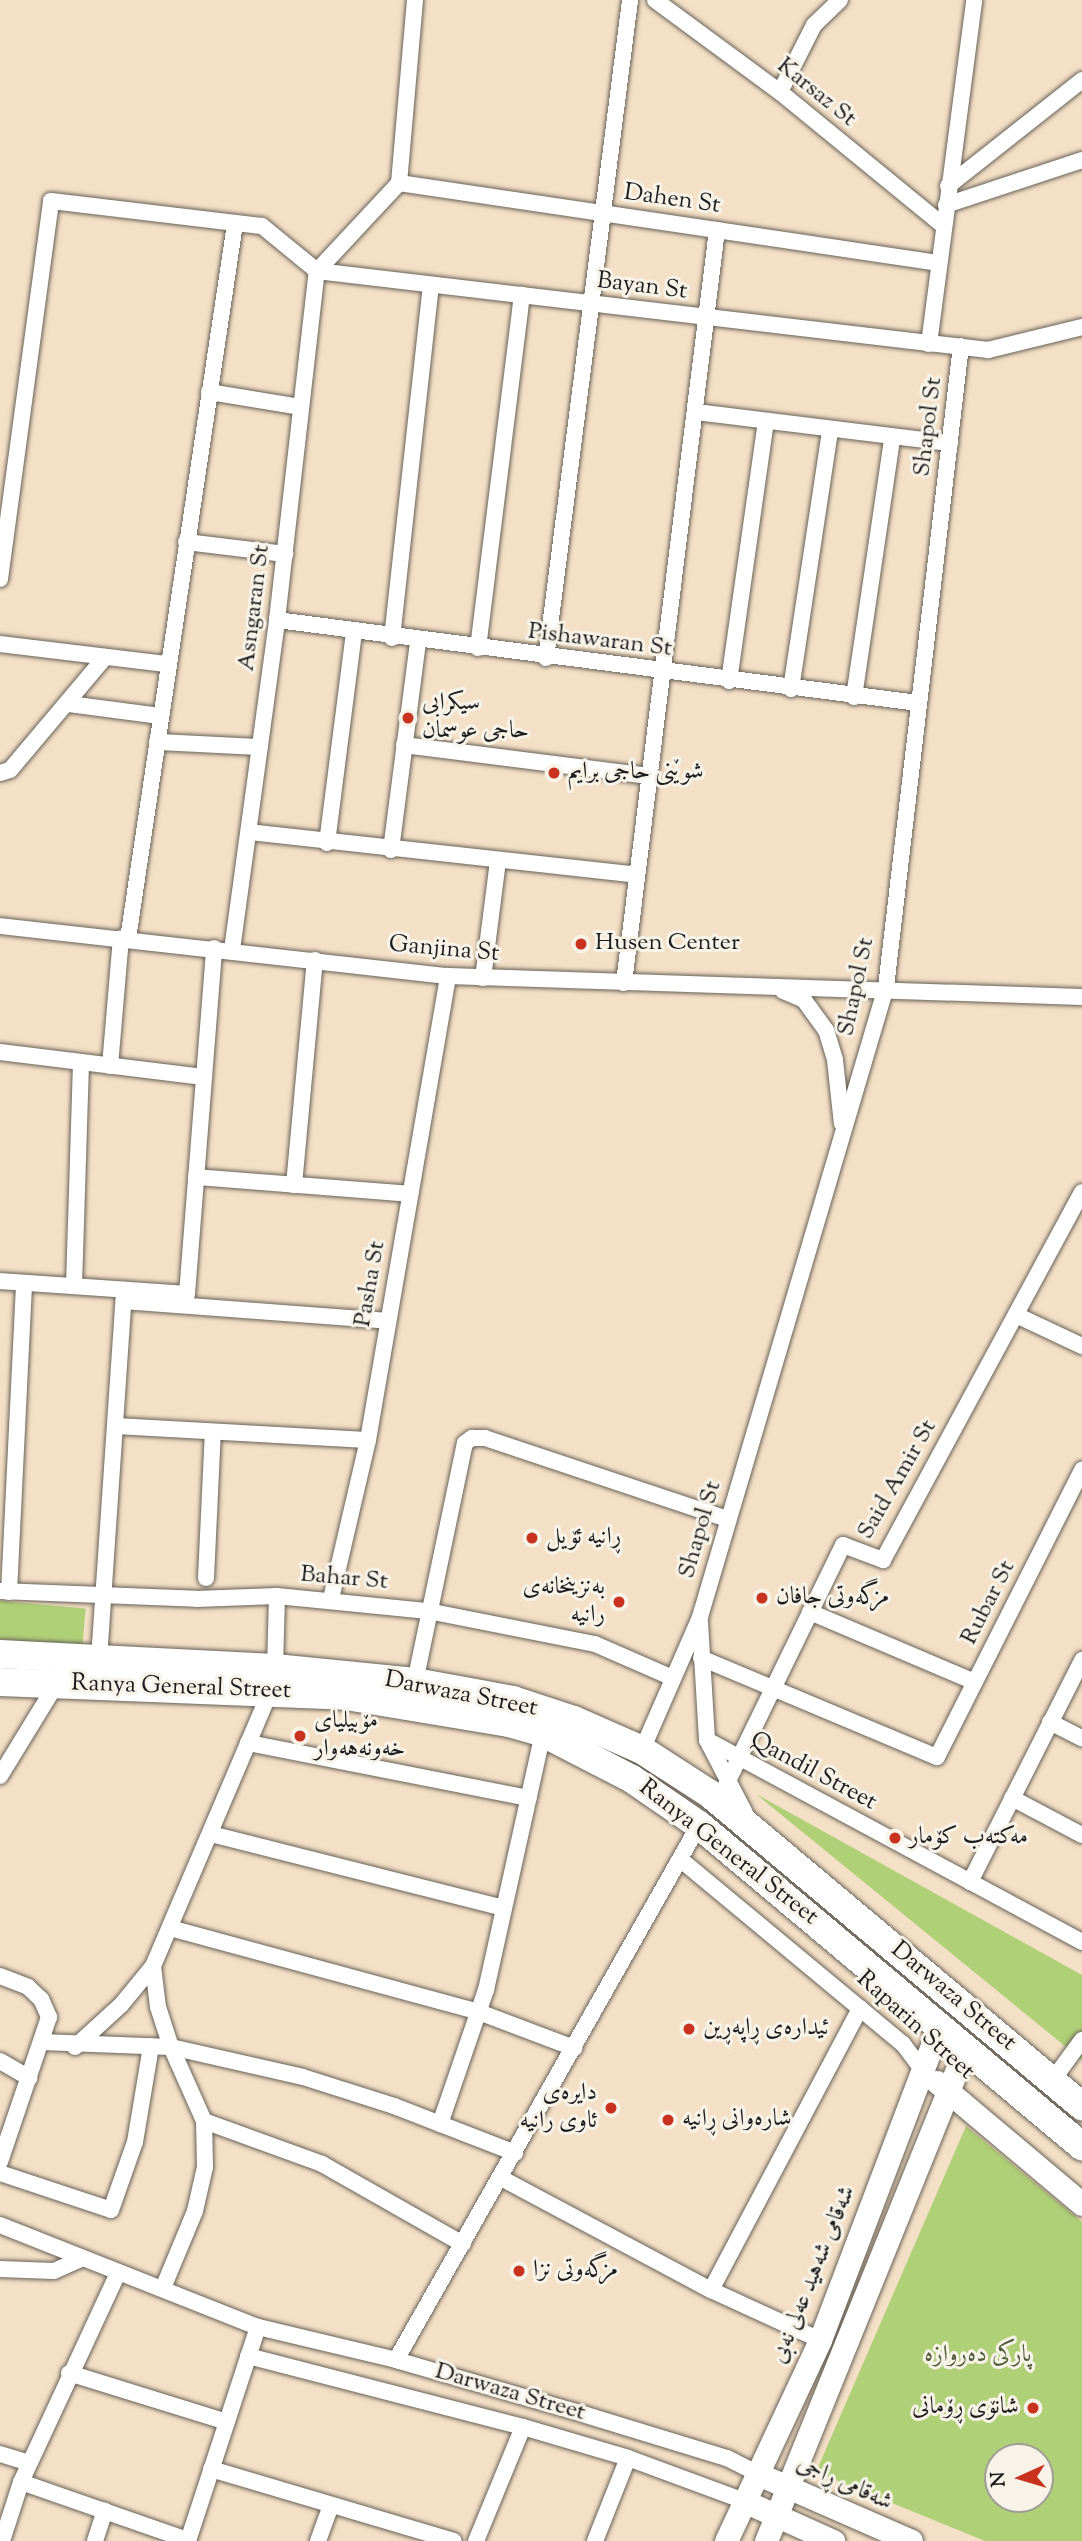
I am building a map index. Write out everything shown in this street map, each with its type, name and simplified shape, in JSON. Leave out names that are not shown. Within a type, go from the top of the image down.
[{"type":"highway","name":"Darwaza Street","points":[[0,1654],[99,1659],[272,1680],[415,1682],[530,1705],[642,1751],[690,1779],[756,1830],[1082,2106]]},
{"type":"highway","name":"Ranya General Street","points":[[0,1682],[272,1680],[422,1707],[543,1733],[616,1769],[699,1825],[940,2024],[1082,2146]]},
{"type":"main road","name":"شەقامی شەهید عەلی نەبی","points":[[726,2541],[820,2340],[921,2068],[940,2024]]},
{"type":"main road","points":[[766,2541],[966,2047]]},
{"type":"main road","name":"Raparin Street","points":[[921,2068],[1082,2204]]},
{"type":"main road","name":"شەقامی ڕاجی","points":[[758,2474],[911,2541]]},
{"type":"main road","points":[[744,2501],[832,2541]]},
{"type":"street","points":[[0,579],[51,201],[262,226],[317,271],[399,183],[415,0]]},
{"type":"street","points":[[546,657],[588,303],[630,0]]},
{"type":"street","name":"Karsaz St","points":[[655,0],[780,92],[944,226]]},
{"type":"street","points":[[780,92],[814,25],[841,0]]},
{"type":"street","points":[[929,344],[974,0]]},
{"type":"street","points":[[948,186],[1082,80]]},
{"type":"street","points":[[946,205],[1082,160]]},
{"type":"street","name":"Dahen St","points":[[399,183],[939,263]]},
{"type":"street","points":[[110,1066],[124,939],[157,741],[166,664],[235,223]]},
{"type":"street","points":[[624,983],[717,230]]},
{"type":"street","name":"Bayan St","points":[[317,271],[988,350],[1082,327]]},
{"type":"street","name":"Asngaran St","points":[[232,950],[277,620],[317,271]]},
{"type":"street","points":[[392,638],[430,285]]},
{"type":"street","points":[[478,648],[522,295]]},
{"type":"street","name":"Shapol St","points":[[700,1617],[886,987],[961,346]]},
{"type":"street","points":[[209,392],[301,407]]},
{"type":"street","points":[[696,412],[892,439],[950,443]]},
{"type":"street","points":[[730,681],[766,422]]},
{"type":"street","points":[[791,689],[830,431]]},
{"type":"street","points":[[853,697],[892,439]]},
{"type":"street","points":[[186,542],[285,554]]},
{"type":"street","name":"Pishawaran St","points":[[277,620],[392,638],[918,703]]},
{"type":"street","points":[[327,843],[354,633]]},
{"type":"street","points":[[391,850],[418,641]]},
{"type":"street","points":[[0,644],[166,664]]},
{"type":"street","points":[[0,773],[10,770],[69,704],[105,657]]},
{"type":"street","points":[[69,704],[160,716]]},
{"type":"street","points":[[157,741],[260,747]]},
{"type":"street","points":[[404,745],[649,776]]},
{"type":"street","points":[[249,832],[327,843],[636,876]]},
{"type":"street","points":[[483,978],[498,862]]},
{"type":"street","name":"Ganjina St","points":[[0,926],[448,976],[757,988],[886,987],[1082,998]]},
{"type":"street","points":[[124,1295],[187,1294],[214,948]]},
{"type":"street","points":[[294,1185],[315,960]]},
{"type":"street","name":"Pasha St","points":[[331,1599],[368,1440],[448,976]]},
{"type":"street","points":[[757,988],[783,991],[804,1000],[825,1030],[841,1096],[837,1159]]},
{"type":"street","points":[[0,1052],[203,1077]]},
{"type":"street","points":[[74,1286],[81,1062]]},
{"type":"street","points":[[196,1177],[410,1194]]},
{"type":"street","name":"Said Amir St","points":[[726,1785],[843,1545],[883,1560],[1082,1192]]},
{"type":"street","points":[[0,1281],[74,1286],[124,1295],[387,1321]]},
{"type":"street","points":[[5,1591],[24,1283]]},
{"type":"street","points":[[99,1659],[101,1595],[124,1295]]},
{"type":"street","points":[[1016,1315],[1082,1346]]},
{"type":"street","points":[[115,1426],[368,1440]]},
{"type":"street","points":[[206,1578],[213,1432]]},
{"type":"street","points":[[415,1682],[465,1443],[472,1438],[485,1438],[727,1520]]},
{"type":"street","name":"Rubar St","points":[[773,1686],[937,1756],[1082,1470]]},
{"type":"street","name":"Bahar St","points":[[5,1591],[101,1595],[277,1596],[331,1599],[428,1611],[595,1644],[673,1678]]},
{"type":"street","points":[[75,2047],[121,2005],[153,1966],[211,1834],[272,1680],[277,1596]]},
{"type":"street","points":[[810,1612],[975,1682]]},
{"type":"street","points":[[700,1617],[707,1740],[726,1785],[756,1830]]},
{"type":"street","points":[[642,1751],[700,1617]]},
{"type":"street","points":[[701,1658],[773,1686]]},
{"type":"street","points":[[970,1882],[1082,1660]]},
{"type":"street","points":[[0,1776],[57,1683]]},
{"type":"street","points":[[1050,1722],[1082,1738]]},
{"type":"street","points":[[440,2124],[479,2012],[543,1733]]},
{"type":"street","name":"Qandil Street","points":[[707,1740],[1082,1942]]},
{"type":"street","points":[[248,1743],[529,1798]]},
{"type":"street","points":[[1012,1798],[1082,1835]]},
{"type":"street","points":[[396,2360],[699,1825]]},
{"type":"street","points":[[211,1834],[504,1908]]},
{"type":"street","name":"Raparin Street","points":[[680,1860],[903,2044],[921,2068]]},
{"type":"street","points":[[170,1928],[479,2012],[574,2048]]},
{"type":"street","points":[[153,1966],[158,2007],[171,2047],[204,2121],[205,2167],[195,2211],[163,2288]]},
{"type":"street","points":[[0,1976],[28,1987],[41,1999],[48,2017],[0,2162]]},
{"type":"street","points":[[711,2290],[860,2008]]},
{"type":"street","points":[[1052,2081],[1082,2040]]},
{"type":"street","points":[[41,2042],[75,2047],[171,2047],[303,2077],[515,2153]]},
{"type":"street","points":[[0,2173],[111,2210],[135,2142],[151,2046]]},
{"type":"street","points":[[0,2061],[29,2078]]},
{"type":"street","points":[[204,2121],[322,2164],[463,2244]]},
{"type":"street","points":[[501,2178],[711,2290],[820,2340]]},
{"type":"street","name":"Darwaza Street","points":[[0,2225],[258,2327],[396,2360],[717,2455],[758,2474]]},
{"type":"street","points":[[0,2269],[54,2271],[81,2259]]},
{"type":"street","points":[[2,2541],[29,2463],[118,2273]]},
{"type":"street","points":[[21,2482],[188,2541],[258,2327]]},
{"type":"street","name":"Darwaza Street","points":[[248,2356],[523,2427],[628,2458],[744,2501]]},
{"type":"street","points":[[69,2373],[227,2422]]},
{"type":"street","points":[[475,2541],[523,2427]]},
{"type":"street","points":[[0,2454],[29,2463]]},
{"type":"street","points":[[595,2541],[628,2458]]},
{"type":"street","points":[[211,2469],[454,2541]]},
{"type":"street","points":[[318,2541],[331,2505]]},
{"type":"street","points":[[95,2541],[105,2511]]},
{"type":"green space","points":[[0,1601],[86,1608],[82,1646],[0,1639]]},
{"type":"green space","points":[[756,1794],[1082,1975],[1082,2060]]},
{"type":"green space","name":"پارکی دەروازە","points":[[966,2126],[1082,2222],[1082,2541],[985,2541],[816,2472]]},
{"type":"place","name":"سیکرابی حاجی عوسمان","points":[[408,718]]},
{"type":"place","name":"شوێنی حاجی برایم","points":[[554,773]]},
{"type":"place","name":"Husen Center","points":[[581,944]]},
{"type":"place","name":"ڕانیە ئۆیل","points":[[532,1538]]},
{"type":"place","name":"مزگەوتی جافان","points":[[762,1598]]},
{"type":"place","name":"بەنزینخانەی رانیە","points":[[619,1602]]},
{"type":"place","name":"مۆبیلیای خەونەهەوار","points":[[300,1736]]},
{"type":"place","name":"مەکتەب کۆمار","points":[[895,1838]]},
{"type":"place","name":"ئیدارەی ڕاپەڕین","points":[[689,2029]]},
{"type":"place","name":"دایرەی ئاوی رانیە","points":[[611,2108]]},
{"type":"place","name":"شارەوانی ڕانیە","points":[[668,2120]]},
{"type":"place","name":"مزگەوتی نزا","points":[[519,2271]]},
{"type":"place","name":"شانۆی ڕۆمانی","points":[[1033,2408]]}]
